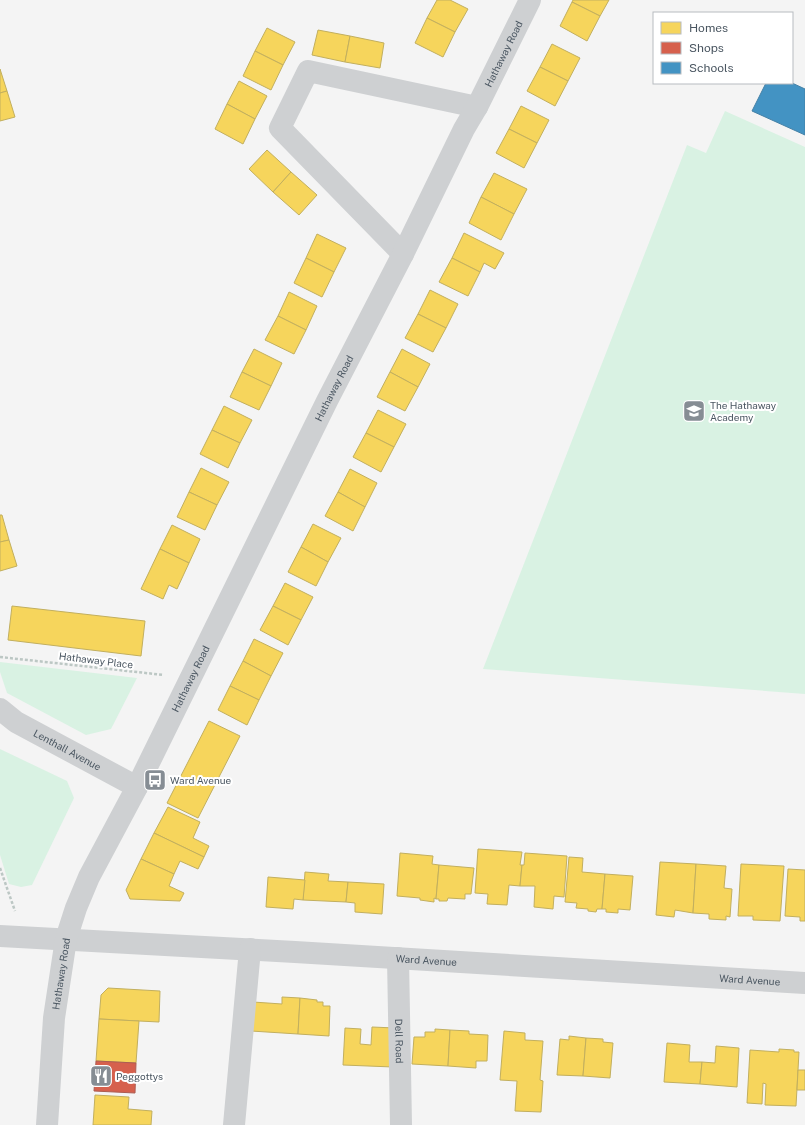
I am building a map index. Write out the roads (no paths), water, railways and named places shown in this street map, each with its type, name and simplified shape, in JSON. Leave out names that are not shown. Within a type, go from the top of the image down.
[{"type":"street","name":"Hathaway Road","points":[[47,1125],[54,1018],[66,939],[76,908],[89,877],[137,788],[328,401],[530,0]]},
{"type":"street","points":[[403,254],[280,128],[308,72],[477,107]]},
{"type":"street","name":"Lenthall Avenue","points":[[0,709],[16,722],[137,788]]},
{"type":"street","name":"Ward Avenue","points":[[0,936],[250,949],[805,983]]},
{"type":"street","points":[[234,1125],[250,949]]},
{"type":"street","name":"Dell Road","points":[[398,958],[401,1125]]},
{"type":"place","name":"The Hathaway Academy","points":[[694,411]]},
{"type":"place","name":"Ward Avenue","points":[[155,780]]},
{"type":"place","name":"Peggottys","points":[[101,1076]]}]
